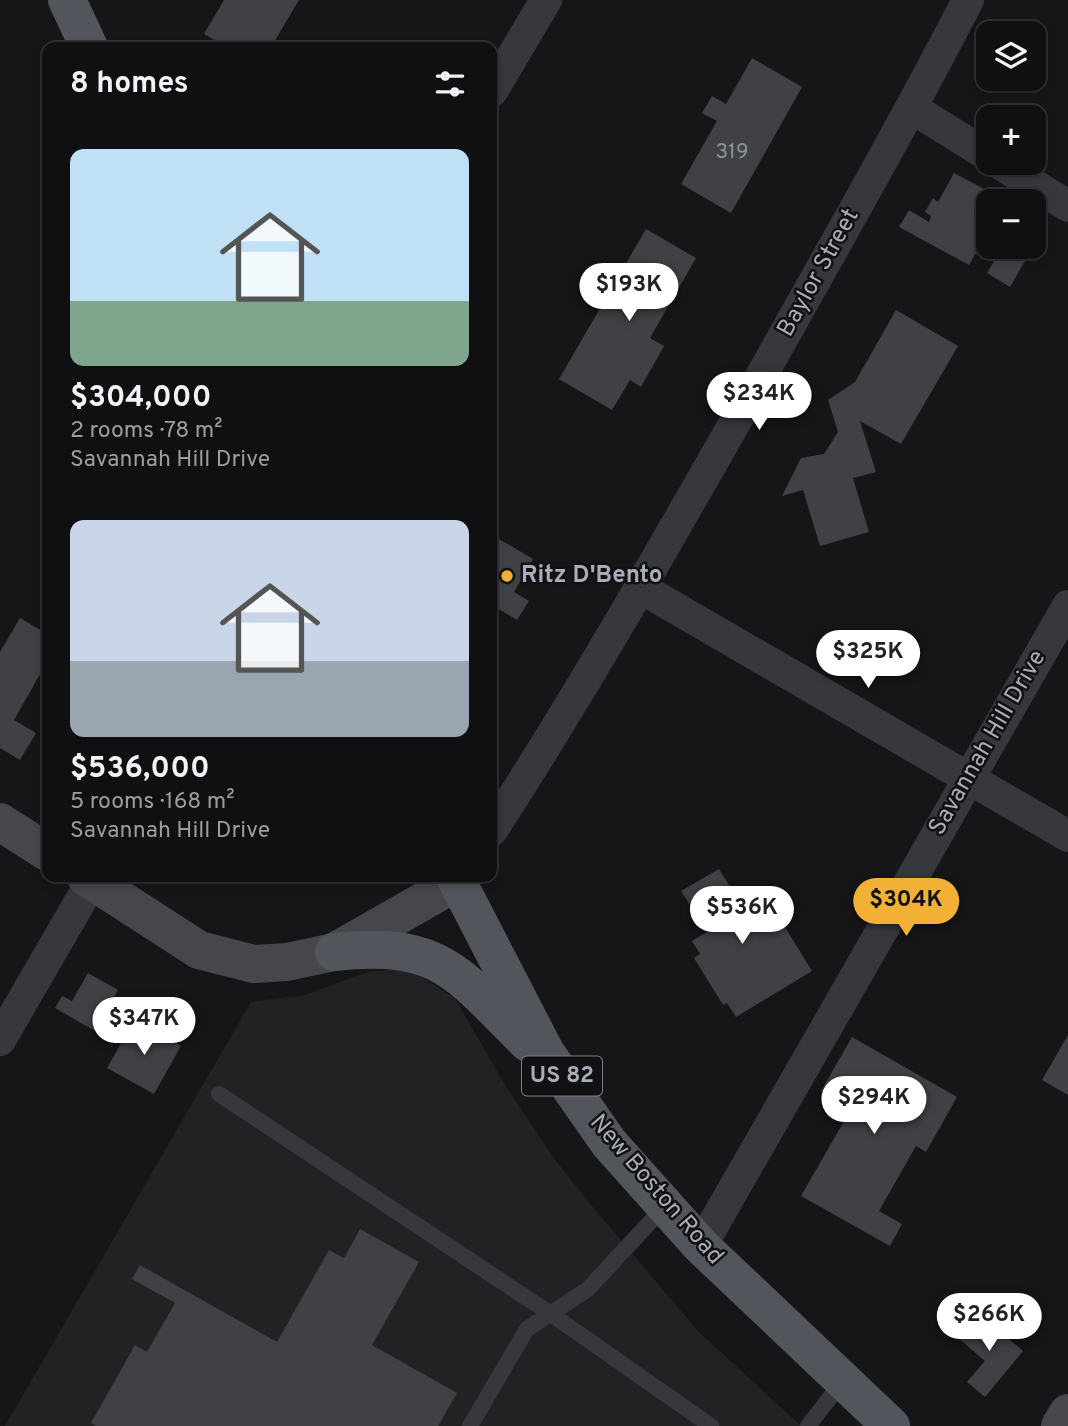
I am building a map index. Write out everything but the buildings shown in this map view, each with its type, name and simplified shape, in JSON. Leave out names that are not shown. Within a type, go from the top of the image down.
[{"type":"main road","points":[[66,0],[87,42]]},
{"type":"main road","points":[[0,822],[42,849]]},
{"type":"main road","points":[[94,882],[200,950],[254,964],[287,962],[376,947],[438,961],[457,973],[562,1076]]},
{"type":"main road","points":[[334,952],[453,882]]},
{"type":"main road","name":"New Boston Road","points":[[460,882],[546,1053],[609,1143],[701,1246],[891,1426]]},
{"type":"main road","points":[[1060,1426],[1068,1413]]},
{"type":"street","points":[[497,83],[546,0]]},
{"type":"street","name":"Baylor Street","points":[[497,823],[516,796],[641,588],[912,108],[968,0]]},
{"type":"street","points":[[912,108],[976,148]]},
{"type":"street","points":[[1018,175],[1068,206]]},
{"type":"street","points":[[641,588],[1068,836]]},
{"type":"street","name":"Savannah Hill Drive","points":[[701,1246],[1068,606]]},
{"type":"street","points":[[0,1040],[87,882]]},
{"type":"lane","points":[[219,1094],[551,1314],[711,1426]]},
{"type":"lane","points":[[470,1426],[527,1329],[588,1289],[665,1206]]},
{"type":"lane","points":[[808,1426],[842,1382]]},
{"type":"shaded area","points":[[406,968],[455,998],[505,1085],[553,1157],[591,1205],[698,1331],[801,1426],[5,1426],[251,1002],[305,995],[368,972]]},
{"type":"place","name":"Ritz D'Bento","points":[[507,576]]}]
